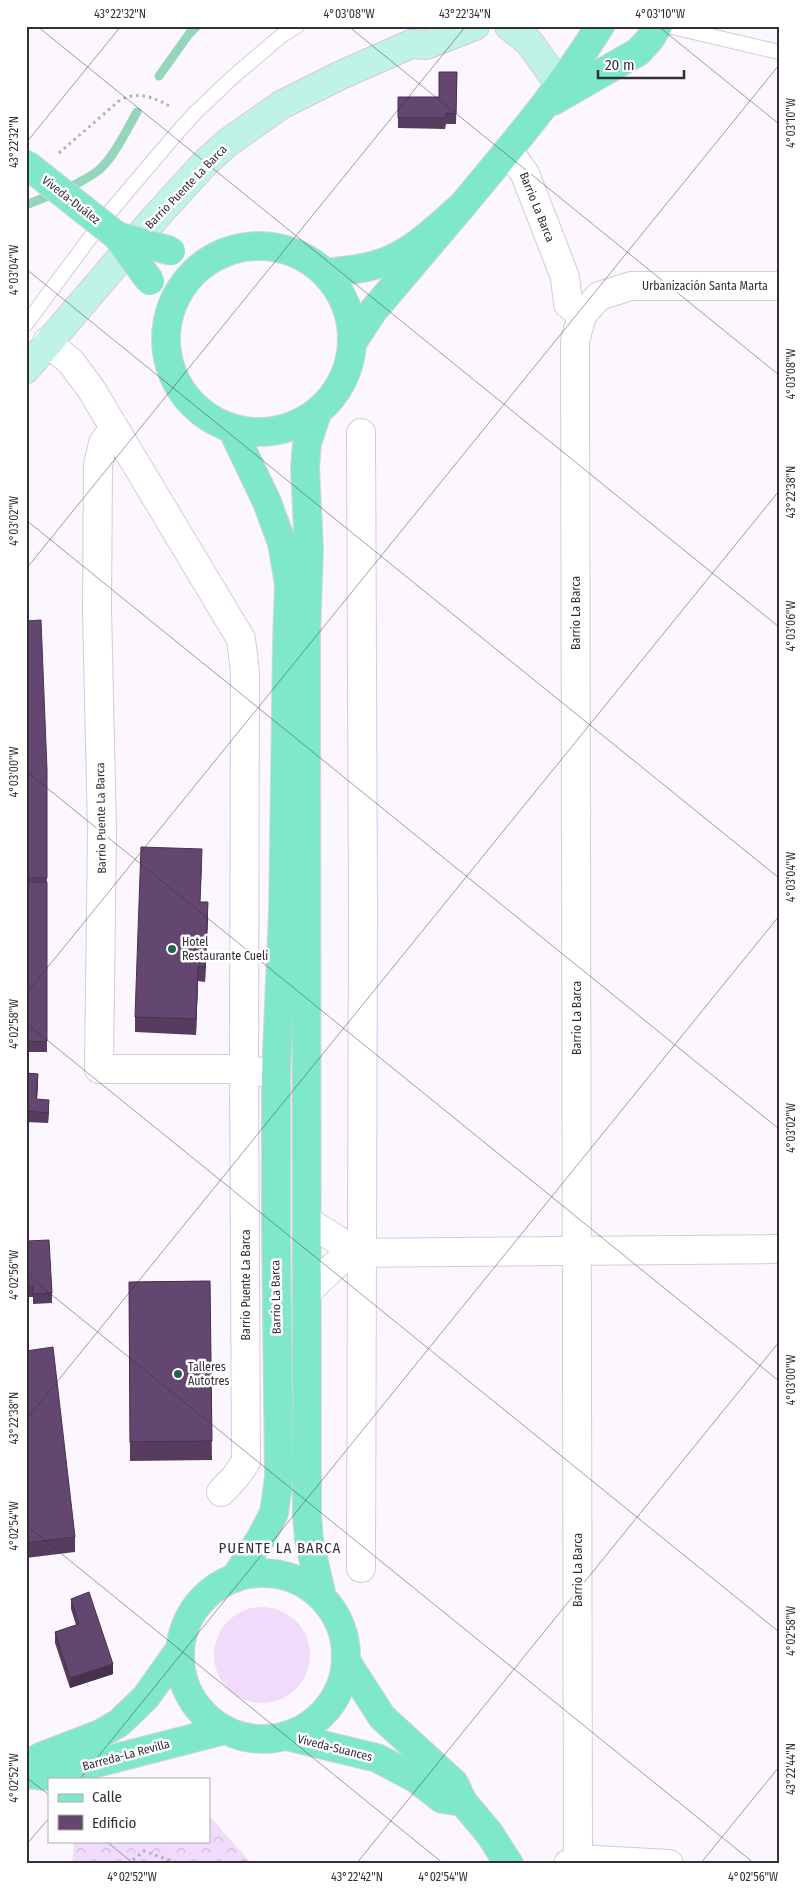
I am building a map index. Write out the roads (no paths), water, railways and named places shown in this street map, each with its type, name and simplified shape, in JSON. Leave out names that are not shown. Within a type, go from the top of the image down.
[{"type":"main road","points":[[352,342],[385,296],[542,109],[600,26]]},
{"type":"main road","points":[[542,109],[638,52],[658,26]]},
{"type":"main road","name":"Viveda-Duález","points":[[26,164],[117,236],[171,309]]},
{"type":"main road","points":[[326,273],[367,267],[396,257],[420,242],[462,206]]},
{"type":"main road","name":"Viveda-Duález","points":[[117,236],[209,261]]},
{"type":"main road","points":[[270,246],[300,255],[326,273],[344,299],[352,330],[350,362],[338,390],[317,413],[291,427],[262,433],[232,429],[205,416],[184,395],[170,368],[166,338],[171,309],[185,282],[209,261],[238,248],[270,246]]},
{"type":"main road","points":[[317,413],[307,443],[305,468],[309,549],[306,637],[331,1242],[306,1292],[308,1529],[322,1597]]},
{"type":"main road","name":"Barrio La Barca","points":[[232,429],[267,502],[282,543],[289,584],[283,912],[276,1074],[277,1412],[279,1478],[275,1507],[270,1523],[235,1578]]},
{"type":"main road","points":[[276,1074],[285,1077],[291,1089],[290,1186],[297,1210],[331,1242]]},
{"type":"main road","points":[[277,1412],[284,1401],[292,1376],[292,1262],[297,1254],[331,1242]]},
{"type":"main road","points":[[262,1573],[300,1582],[322,1597],[340,1626],[344,1637],[346,1661],[339,1689],[332,1702],[312,1723],[286,1736],[261,1740],[248,1738],[225,1730],[211,1722],[190,1697],[180,1665],[180,1649],[183,1634],[197,1605],[221,1584],[235,1578],[262,1573]]},
{"type":"main road","name":"Barreda-La Revilla","points":[[26,1773],[40,1757],[100,1734],[119,1723],[146,1697],[180,1649]]},
{"type":"main road","points":[[346,1661],[382,1717],[454,1783],[463,1802],[490,1833],[509,1864]]},
{"type":"main road","name":"Barreda-La Revilla","points":[[26,1773],[46,1776],[225,1730]]},
{"type":"main road","name":"Viveda-Suances","points":[[286,1736],[376,1758],[409,1775],[442,1799],[463,1802]]},
{"type":"street","name":"Barrio Puente La Barca","points":[[411,44],[418,32],[433,26]]},
{"type":"street","name":"Barrio Puente La Barca","points":[[26,368],[154,219],[204,164],[228,143],[281,106],[312,88],[411,44],[426,45],[475,26]]},
{"type":"street","points":[[508,26],[529,42],[560,85]]},
{"type":"street","name":"Barrio La Barca","points":[[508,150],[524,174],[565,277],[568,304],[582,315],[575,341],[578,1251],[573,1861]]},
{"type":"street","name":"Urbanización Santa Marta","points":[[582,315],[599,296],[631,286],[779,286]]},
{"type":"street","name":"Barrio Puente La Barca","points":[[47,342],[78,370],[241,639],[245,672],[244,1069],[246,1462],[221,1492]]},
{"type":"street","name":"Barrio Puente La Barca","points":[[114,428],[103,443],[98,465],[97,609],[102,830],[99,1069],[244,1069],[276,1074]]},
{"type":"street","points":[[361,433],[331,1242],[361,1568]]},
{"type":"street","points":[[331,1242],[578,1251],[779,1249]]},
{"type":"street","points":[[306,1292],[331,1242]]},
{"type":"street","points":[[573,1861],[669,1864]]},
{"type":"lane","points":[[26,324],[104,219],[190,119],[241,70],[281,36],[297,26]]},
{"type":"lane","points":[[668,26],[779,52]]},
{"type":"waterway","points":[[159,76],[189,34],[197,26]]},
{"type":"waterway","points":[[26,205],[73,185],[99,170],[115,150],[137,112]]},
{"type":"place","name":"Hotel Restaurante Cueli","points":[[172,949]]},
{"type":"place","name":"Talleres Autotres","points":[[178,1374]]},
{"type":"district","name":"PUENTE LA BARCA","points":[[280,1548]]}]
